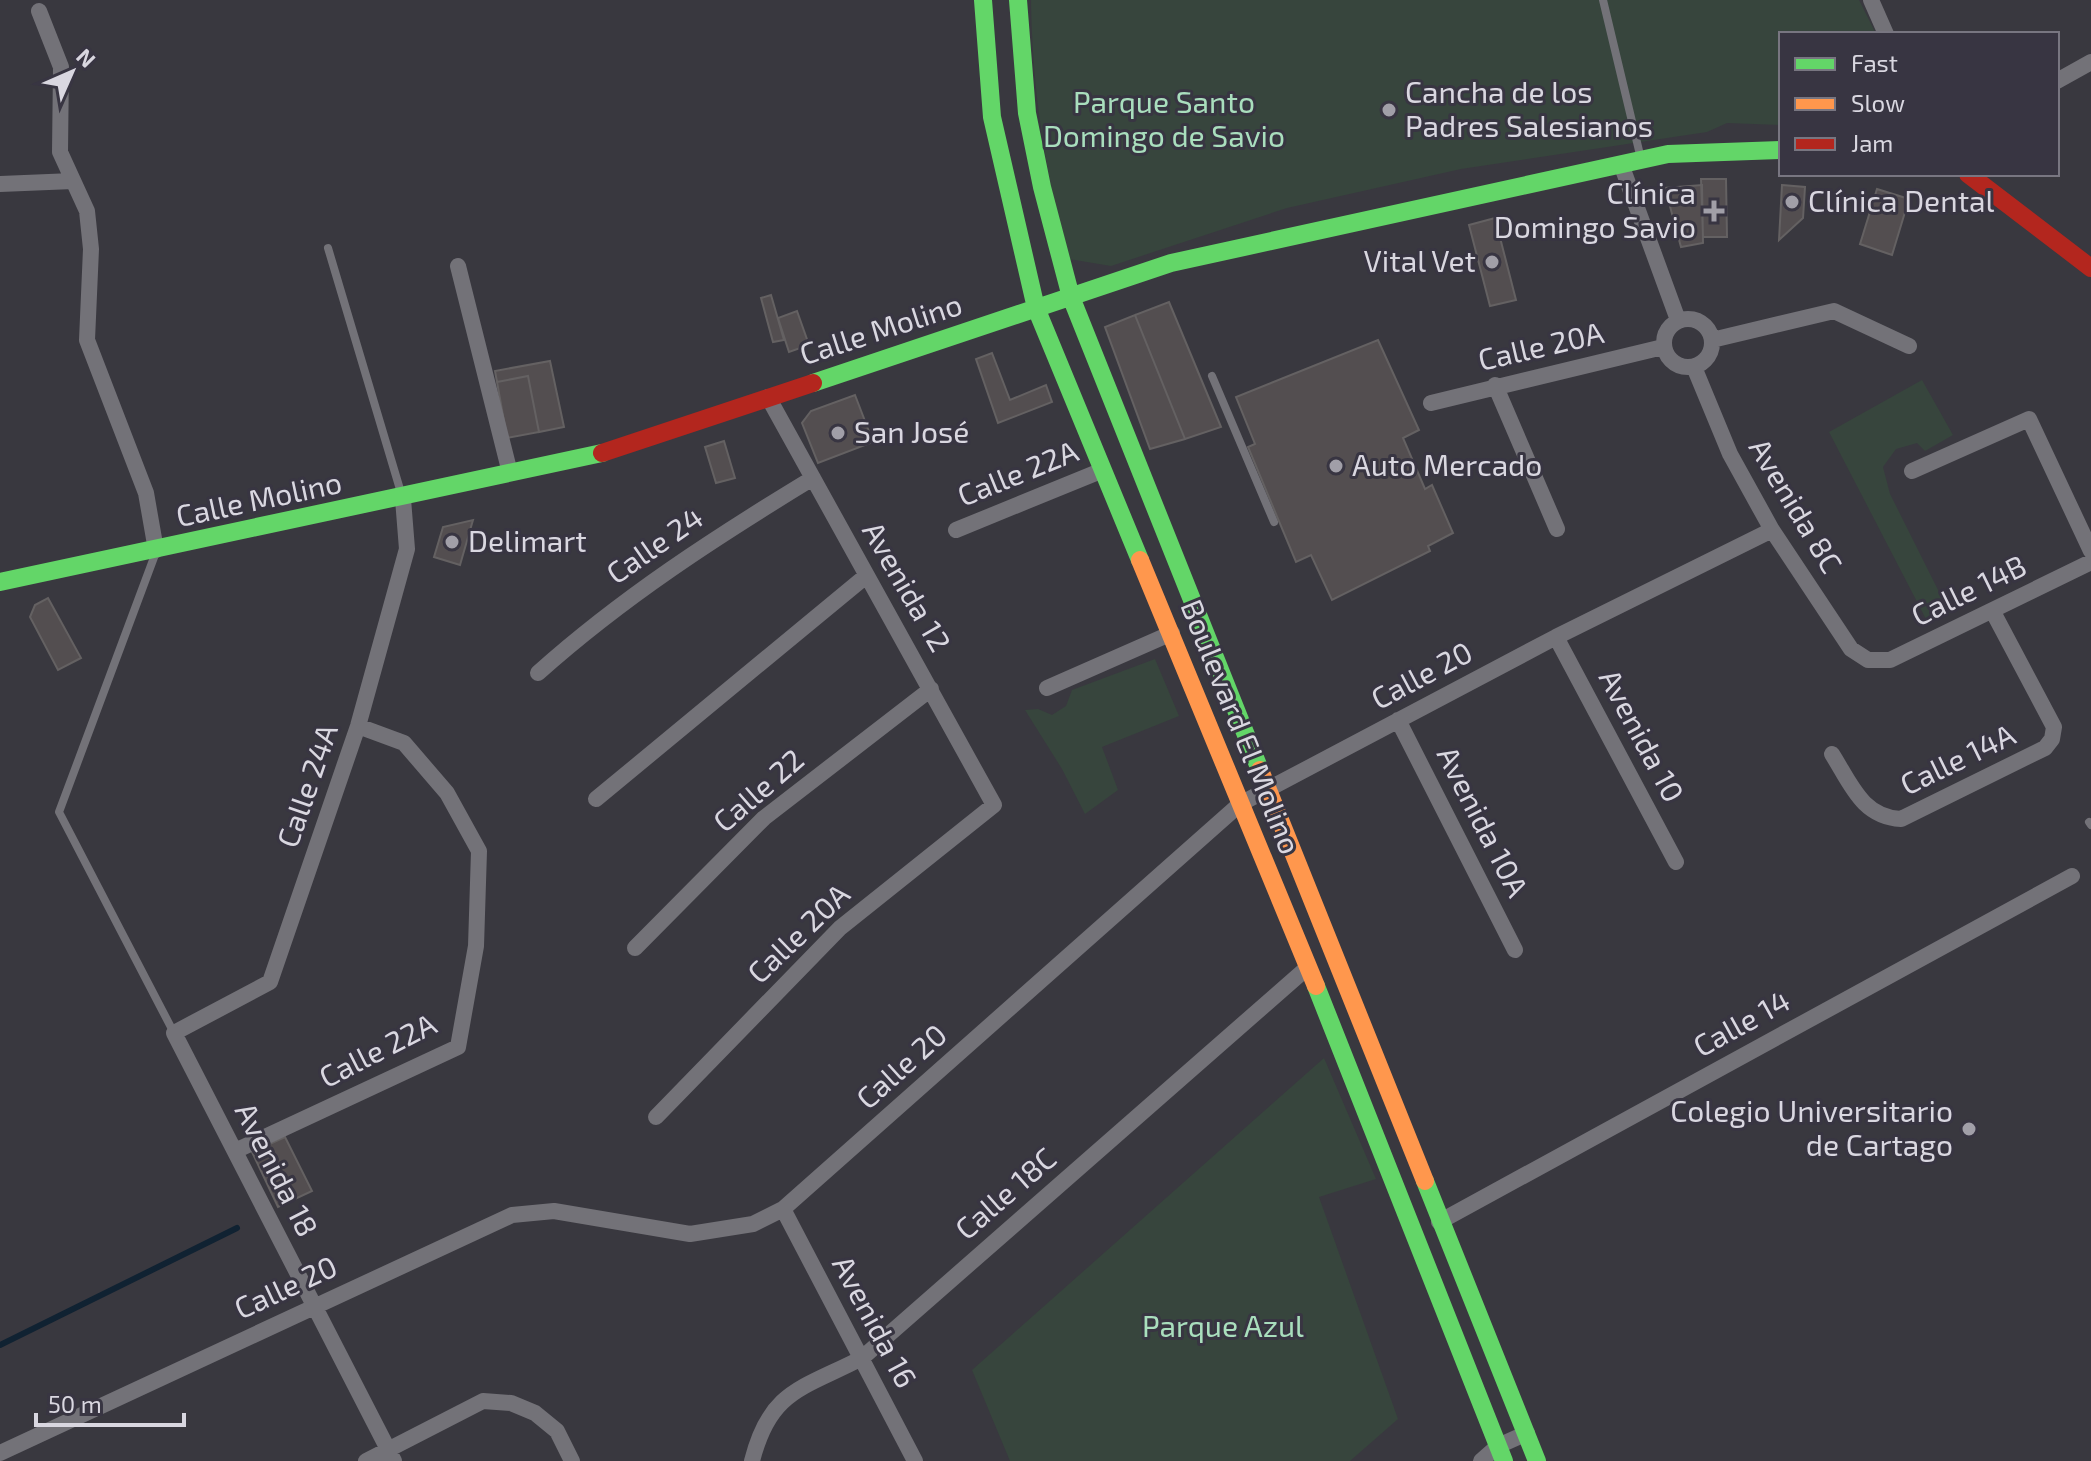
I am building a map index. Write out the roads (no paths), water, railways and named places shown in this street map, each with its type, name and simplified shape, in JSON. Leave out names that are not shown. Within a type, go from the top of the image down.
[{"type":"street","name":"Boulevard El Molino","points":[[983,0],[982,50],[1015,227],[1036,308],[1308,967],[1501,1453]]},
{"type":"street","name":"Boulevard El Molino","points":[[1018,0],[1018,50],[1037,171],[1071,297],[1537,1461]]},
{"type":"street","points":[[1871,0],[1885,32]]},
{"type":"street","points":[[39,11],[61,67],[60,152],[87,211],[91,249],[87,340],[146,493],[156,550]]},
{"type":"street","points":[[2059,80],[2091,62]]},
{"type":"street","name":"Calle Molino","points":[[0,582],[590,457],[1171,263],[1668,154],[1779,150]]},
{"type":"street","points":[[1621,164],[1678,320]]},
{"type":"street","points":[[1971,176],[2091,268]]},
{"type":"street","points":[[0,184],[73,181]]},
{"type":"street","points":[[1015,227],[1049,218]]},
{"type":"street","points":[[458,266],[510,473]]},
{"type":"street","points":[[1712,340],[1834,311],[1909,346]]},
{"type":"street","points":[[1678,320],[1700,321],[1712,340],[1711,352],[1694,367],[1680,366],[1669,359],[1663,347],[1666,331],[1678,320]]},
{"type":"street","name":"Calle 20A","points":[[1431,403],[1495,385],[1663,347]]},
{"type":"street","name":"Avenida 8C","points":[[1694,367],[1730,454],[1772,530],[1851,649],[1868,660]]},
{"type":"street","points":[[1495,385],[1557,529]]},
{"type":"street","name":"Avenida 12","points":[[768,397],[994,805]]},
{"type":"street","points":[[1912,471],[2029,419],[2091,551]]},
{"type":"street","name":"Calle 22A","points":[[956,530],[1103,470]]},
{"type":"street","name":"Calle 24","points":[[538,673],[595,622],[699,547],[813,478]]},
{"type":"street","name":"Calle 24A","points":[[174,1033],[270,982],[358,726],[407,549],[403,499]]},
{"type":"street","name":"Calle 20","points":[[0,1453],[512,1215],[554,1211],[690,1234],[753,1224],[783,1209],[1240,804],[1556,637],[1772,530]]},
{"type":"street","name":"Calle 14B","points":[[1868,660],[1890,660],[2091,562]]},
{"type":"street","points":[[596,799],[866,576]]},
{"type":"street","name":"Calle 14A","points":[[1832,754],[1869,811],[1884,818],[1901,819],[2045,748],[2052,739],[2054,727],[1993,612]]},
{"type":"street","points":[[1047,688],[1172,633]]},
{"type":"street","name":"Avenida 10","points":[[1556,637],[1676,862]]},
{"type":"street","name":"Calle 22","points":[[635,948],[764,818],[931,689]]},
{"type":"street","name":"Avenida 10A","points":[[1398,720],[1515,950]]},
{"type":"street","name":"Calle 22A","points":[[235,1151],[458,1047],[476,946],[479,851],[447,793],[404,743],[358,726]]},
{"type":"street","name":"Calle 20A","points":[[656,1117],[840,928],[994,805]]},
{"type":"street","name":"Calle 14","points":[[1439,1222],[2072,876]]},
{"type":"street","name":"Calle 18C","points":[[752,1461],[760,1428],[778,1401],[862,1358],[1308,967]]},
{"type":"street","name":"Avenida 18","points":[[174,1033],[391,1455]]},
{"type":"street","name":"Avenida 16","points":[[783,1209],[915,1461]]},
{"type":"street","points":[[366,1461],[391,1455],[483,1401],[511,1403],[535,1413],[557,1431],[572,1461]]},
{"type":"street","points":[[1481,1461],[1501,1453],[1527,1433]]},
{"type":"lane","points":[[1603,0],[1641,160]]},
{"type":"lane","points":[[328,248],[403,499]]},
{"type":"lane","points":[[1212,376],[1274,522]]},
{"type":"lane","points":[[156,550],[59,812],[174,1033]]},
{"type":"waterway","points":[[0,1345],[237,1228]]},
{"type":"place","name":"Cancha de los Padres Salesianos","points":[[1389,110]]},
{"type":"place","name":"Clínica Dental","points":[[1792,202]]},
{"type":"place","name":"Clínica Domingo Savio","points":[[1714,211]]},
{"type":"place","name":"Vital Vet","points":[[1492,262]]},
{"type":"place","name":"San José","points":[[838,433]]},
{"type":"place","name":"Auto Mercado","points":[[1336,466]]},
{"type":"place","name":"Delimart","points":[[452,542]]},
{"type":"place","name":"Colegio Universitario de Cartago","points":[[1969,1129]]},
{"type":"park label","name":"Parque Santo Domingo de Savio","points":[[1164,120]]},
{"type":"park label","name":"Parque Azul","points":[[1223,1327]]}]
